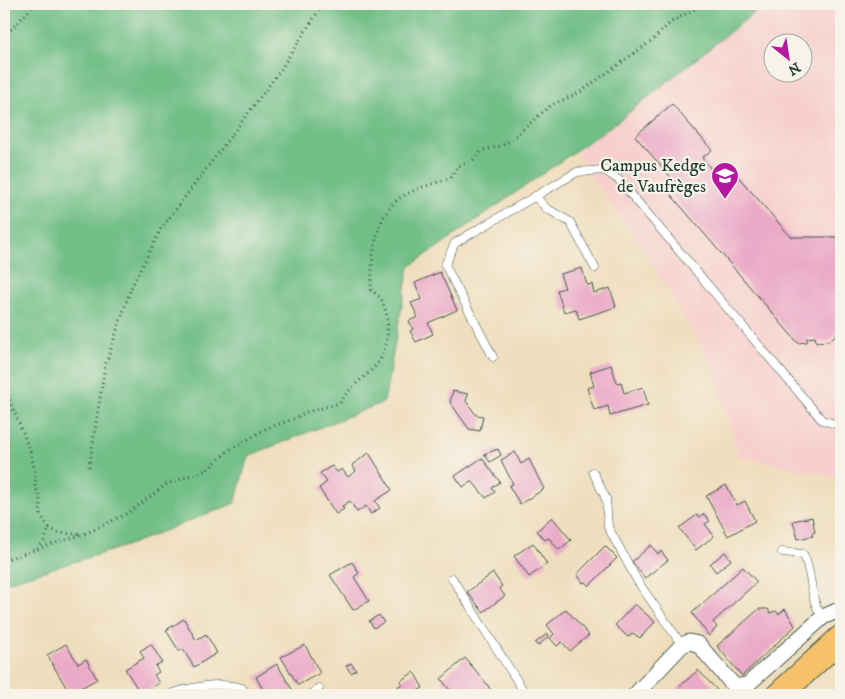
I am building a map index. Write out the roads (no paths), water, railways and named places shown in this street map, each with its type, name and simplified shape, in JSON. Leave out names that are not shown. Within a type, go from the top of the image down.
[{"type":"main road","points":[[779,695],[841,638]]},
{"type":"street","points":[[635,695],[682,645],[689,642],[698,644],[735,687],[747,685],[823,617],[841,609]]},
{"type":"lane","points":[[492,357],[445,265],[455,243],[577,172],[604,170],[619,180],[822,420],[835,424],[841,422]]},
{"type":"lane","points":[[534,196],[546,208],[570,222],[595,268]]},
{"type":"lane","points":[[593,472],[606,498],[608,526],[638,582],[682,645]]},
{"type":"lane","points":[[782,552],[803,554],[809,565],[816,609],[823,617]]},
{"type":"lane","points":[[452,578],[526,695]]},
{"type":"lane","points":[[169,695],[178,691],[229,684],[242,688],[247,695]]},
{"type":"lane","points":[[312,695],[319,688]]},
{"type":"place","name":"Campus Kedge de Vaufrèges","points":[[725,200]]}]
